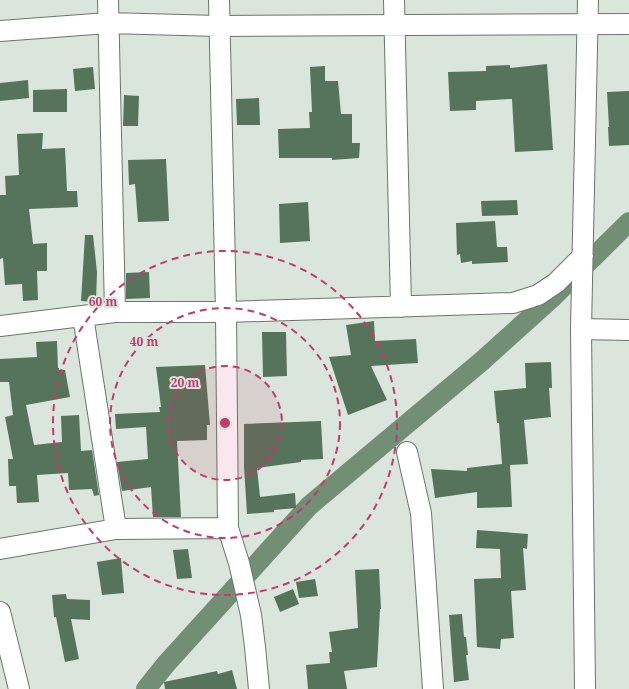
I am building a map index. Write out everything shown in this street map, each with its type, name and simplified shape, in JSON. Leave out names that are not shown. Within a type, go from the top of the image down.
[{"type":"street","points":[[108,0],[115,312]]},
{"type":"street","points":[[219,0],[226,312],[228,528],[239,563],[250,615],[256,647],[259,689]]},
{"type":"street","points":[[394,0],[401,307]]},
{"type":"street","points":[[585,689],[581,329],[588,0]]},
{"type":"street","points":[[0,31],[108,23],[219,26],[629,24]]},
{"type":"street","points":[[0,326],[115,312],[226,312],[513,303],[538,295],[556,283],[583,259]]},
{"type":"street","points":[[83,316],[116,529]]},
{"type":"street","points":[[581,329],[629,330]]},
{"type":"street","points":[[407,452],[421,513],[433,689]]},
{"type":"street","points":[[0,549],[116,529],[228,528]]},
{"type":"street","points":[[0,612],[19,689]]},
{"type":"building","points":[[547,64],[553,150],[515,152],[512,99],[476,101],[476,110],[450,111],[448,72],[486,71],[486,66],[510,65],[510,68]]},
{"type":"building","points":[[325,66],[325,81],[338,81],[341,114],[352,114],[352,143],[360,143],[359,158],[332,160],[332,158],[279,158],[278,129],[310,128],[309,112],[312,112],[310,67]]},
{"type":"building","points":[[93,67],[95,89],[75,91],[73,69]]},
{"type":"building","points":[[28,80],[29,98],[0,101],[0,83]]},
{"type":"building","points":[[67,89],[67,112],[33,112],[33,90]]},
{"type":"building","points":[[629,91],[629,145],[609,146],[607,92]]},
{"type":"building","points":[[124,95],[139,96],[138,126],[123,126]]},
{"type":"building","points":[[259,98],[260,125],[237,125],[236,99]]},
{"type":"building","points":[[43,133],[42,149],[65,148],[67,191],[77,191],[78,207],[29,209],[33,244],[47,243],[47,271],[37,271],[38,300],[23,301],[22,284],[5,285],[3,258],[0,259],[0,195],[6,195],[5,176],[19,175],[17,134]]},
{"type":"building","points":[[166,159],[169,221],[138,222],[135,184],[129,185],[128,160]]},
{"type":"building","points":[[517,200],[518,215],[482,216],[481,201]]},
{"type":"building","points":[[308,202],[310,241],[280,243],[279,204]]},
{"type":"building","points":[[495,221],[497,247],[507,247],[508,262],[472,264],[472,261],[461,263],[460,254],[457,255],[456,223]]},
{"type":"building","points":[[85,235],[93,235],[97,272],[96,302],[81,301]]},
{"type":"building","points":[[149,272],[150,298],[126,299],[126,273]]},
{"type":"building","points":[[374,321],[375,341],[416,339],[418,363],[371,366],[387,400],[348,415],[329,357],[351,355],[346,325]]},
{"type":"building","points":[[262,332],[286,332],[287,376],[263,377]]},
{"type":"building","points":[[57,341],[58,368],[59,370],[65,370],[70,397],[26,405],[34,445],[62,442],[61,416],[79,415],[81,451],[92,450],[99,495],[94,496],[92,489],[69,490],[68,473],[37,475],[39,502],[17,503],[16,486],[9,486],[8,459],[13,459],[5,417],[13,415],[9,382],[0,382],[0,359],[37,357],[36,342]]},
{"type":"building","points":[[551,362],[552,388],[549,388],[551,417],[524,420],[528,464],[510,465],[512,507],[477,508],[477,492],[435,498],[431,469],[467,471],[467,468],[502,464],[499,423],[497,423],[494,391],[526,388],[525,363]]},
{"type":"building","points":[[205,365],[210,425],[207,425],[207,440],[177,441],[181,517],[153,517],[151,487],[122,491],[117,462],[148,459],[146,427],[116,429],[115,414],[160,412],[159,407],[161,407],[156,367]]},
{"type":"building","points":[[321,421],[323,459],[301,460],[301,462],[257,468],[260,497],[295,493],[296,508],[274,510],[274,512],[247,514],[244,467],[244,424]]},
{"type":"building","points":[[477,530],[528,534],[527,549],[523,548],[526,590],[511,591],[514,638],[501,639],[500,649],[477,647],[474,579],[501,578],[500,549],[476,548]]},
{"type":"building","points":[[188,549],[192,578],[177,579],[173,550]]},
{"type":"building","points":[[121,558],[124,593],[102,595],[97,562]]},
{"type":"building","points":[[379,569],[381,609],[377,667],[344,671],[347,689],[308,689],[306,665],[330,663],[329,652],[332,652],[329,632],[358,628],[355,570]]},
{"type":"building","points":[[315,579],[318,596],[299,598],[296,582]]},
{"type":"building","points":[[293,589],[299,604],[280,612],[274,597]]},
{"type":"building","points":[[66,594],[67,599],[90,600],[90,620],[71,619],[79,659],[65,662],[56,617],[54,617],[52,595]]},
{"type":"building","points":[[462,614],[464,637],[466,637],[468,655],[466,655],[469,680],[454,682],[449,615]]},
{"type":"building","points":[[232,670],[237,689],[165,689],[164,682],[217,671],[218,674]]},
{"type":"waterway","points":[[146,689],[166,664],[309,506],[482,361],[553,297],[629,222]]}]
